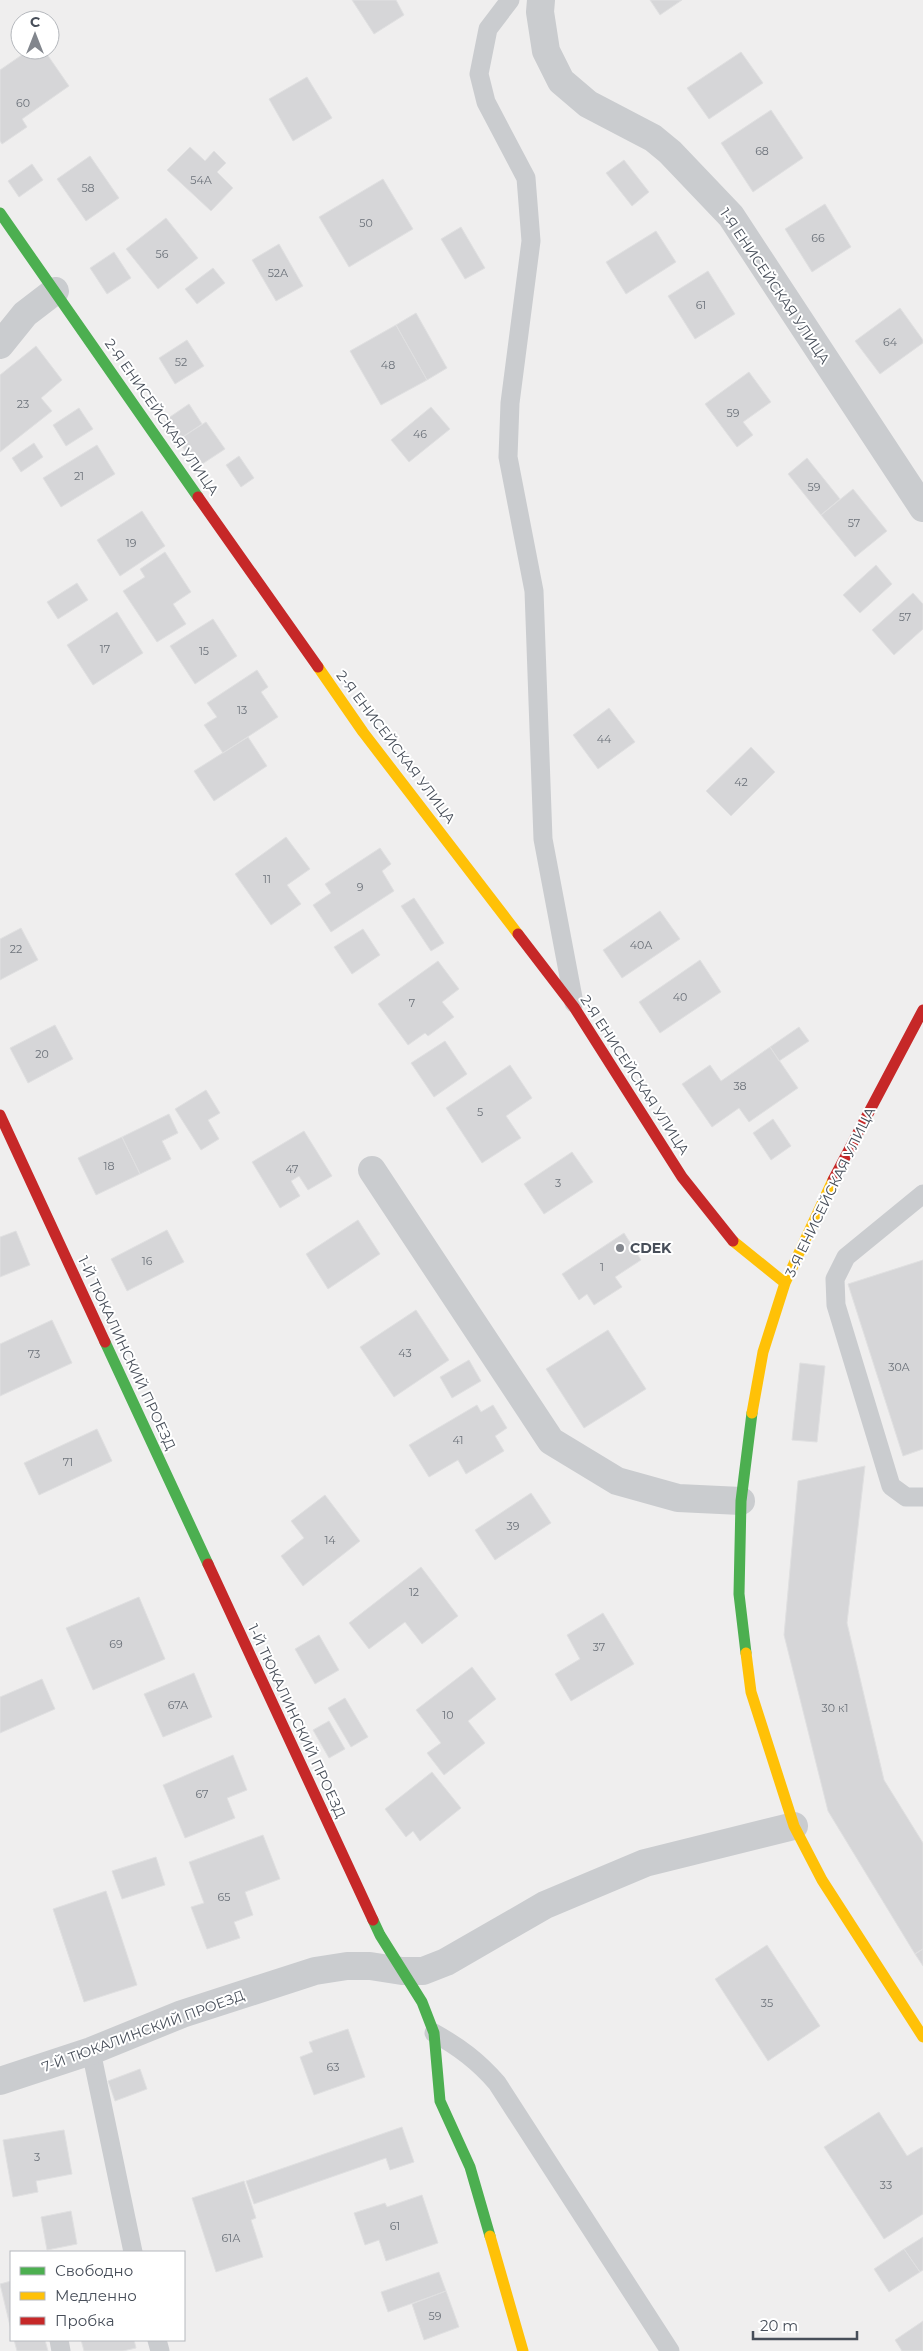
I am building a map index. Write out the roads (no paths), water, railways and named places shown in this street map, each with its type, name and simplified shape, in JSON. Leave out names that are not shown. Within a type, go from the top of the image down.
[{"type":"street","name":"1-Я ЕНИСЕЙСКАЯ УЛИЦА","points":[[541,0],[540,12],[546,51],[561,81],[588,104],[653,138],[670,152],[730,216],[923,508]]},
{"type":"street","name":"2-Я ЕНИСЕЙСКАЯ УЛИЦА","points":[[0,213],[363,732],[574,1007],[682,1177],[736,1245],[784,1283]]},
{"type":"street","points":[[0,344],[25,314],[55,291]]},
{"type":"street","name":"3-Я ЕНИСЕЙСКАЯ УЛИЦА","points":[[923,1010],[834,1178],[784,1283],[763,1352],[751,1417],[741,1501],[739,1594],[750,1692],[768,1753],[794,1826],[822,1880],[923,2038]]},
{"type":"street","name":"1-Й ТЮКАЛИНСКИЙ ПРОЕЗД","points":[[0,1115],[380,1935],[422,2002],[434,2033],[440,2101],[470,2167],[523,2351]]},
{"type":"street","points":[[372,1170],[551,1441],[618,1481],[678,1498],[741,1501]]},
{"type":"street","name":"7-Й ТЮКАЛИНСКИЙ ПРОЕЗД","points":[[0,2081],[91,2051],[182,2014],[315,1971],[347,1966],[370,1966],[402,1971],[423,1971],[446,1962],[545,1905],[645,1863],[794,1826]]},
{"type":"lane","points":[[510,0],[488,29],[479,74],[486,102],[526,178],[531,242],[510,403],[508,457],[534,591],[543,839],[574,1007]]},
{"type":"lane","points":[[923,1194],[846,1257],[835,1279],[836,1305],[891,1486],[906,1497],[923,1497]]},
{"type":"lane","points":[[434,2033],[460,2047],[482,2065],[497,2083],[670,2351]]},
{"type":"lane","points":[[91,2051],[133,2251]]},
{"type":"place","name":"CDEK","points":[[620,1248]]}]
